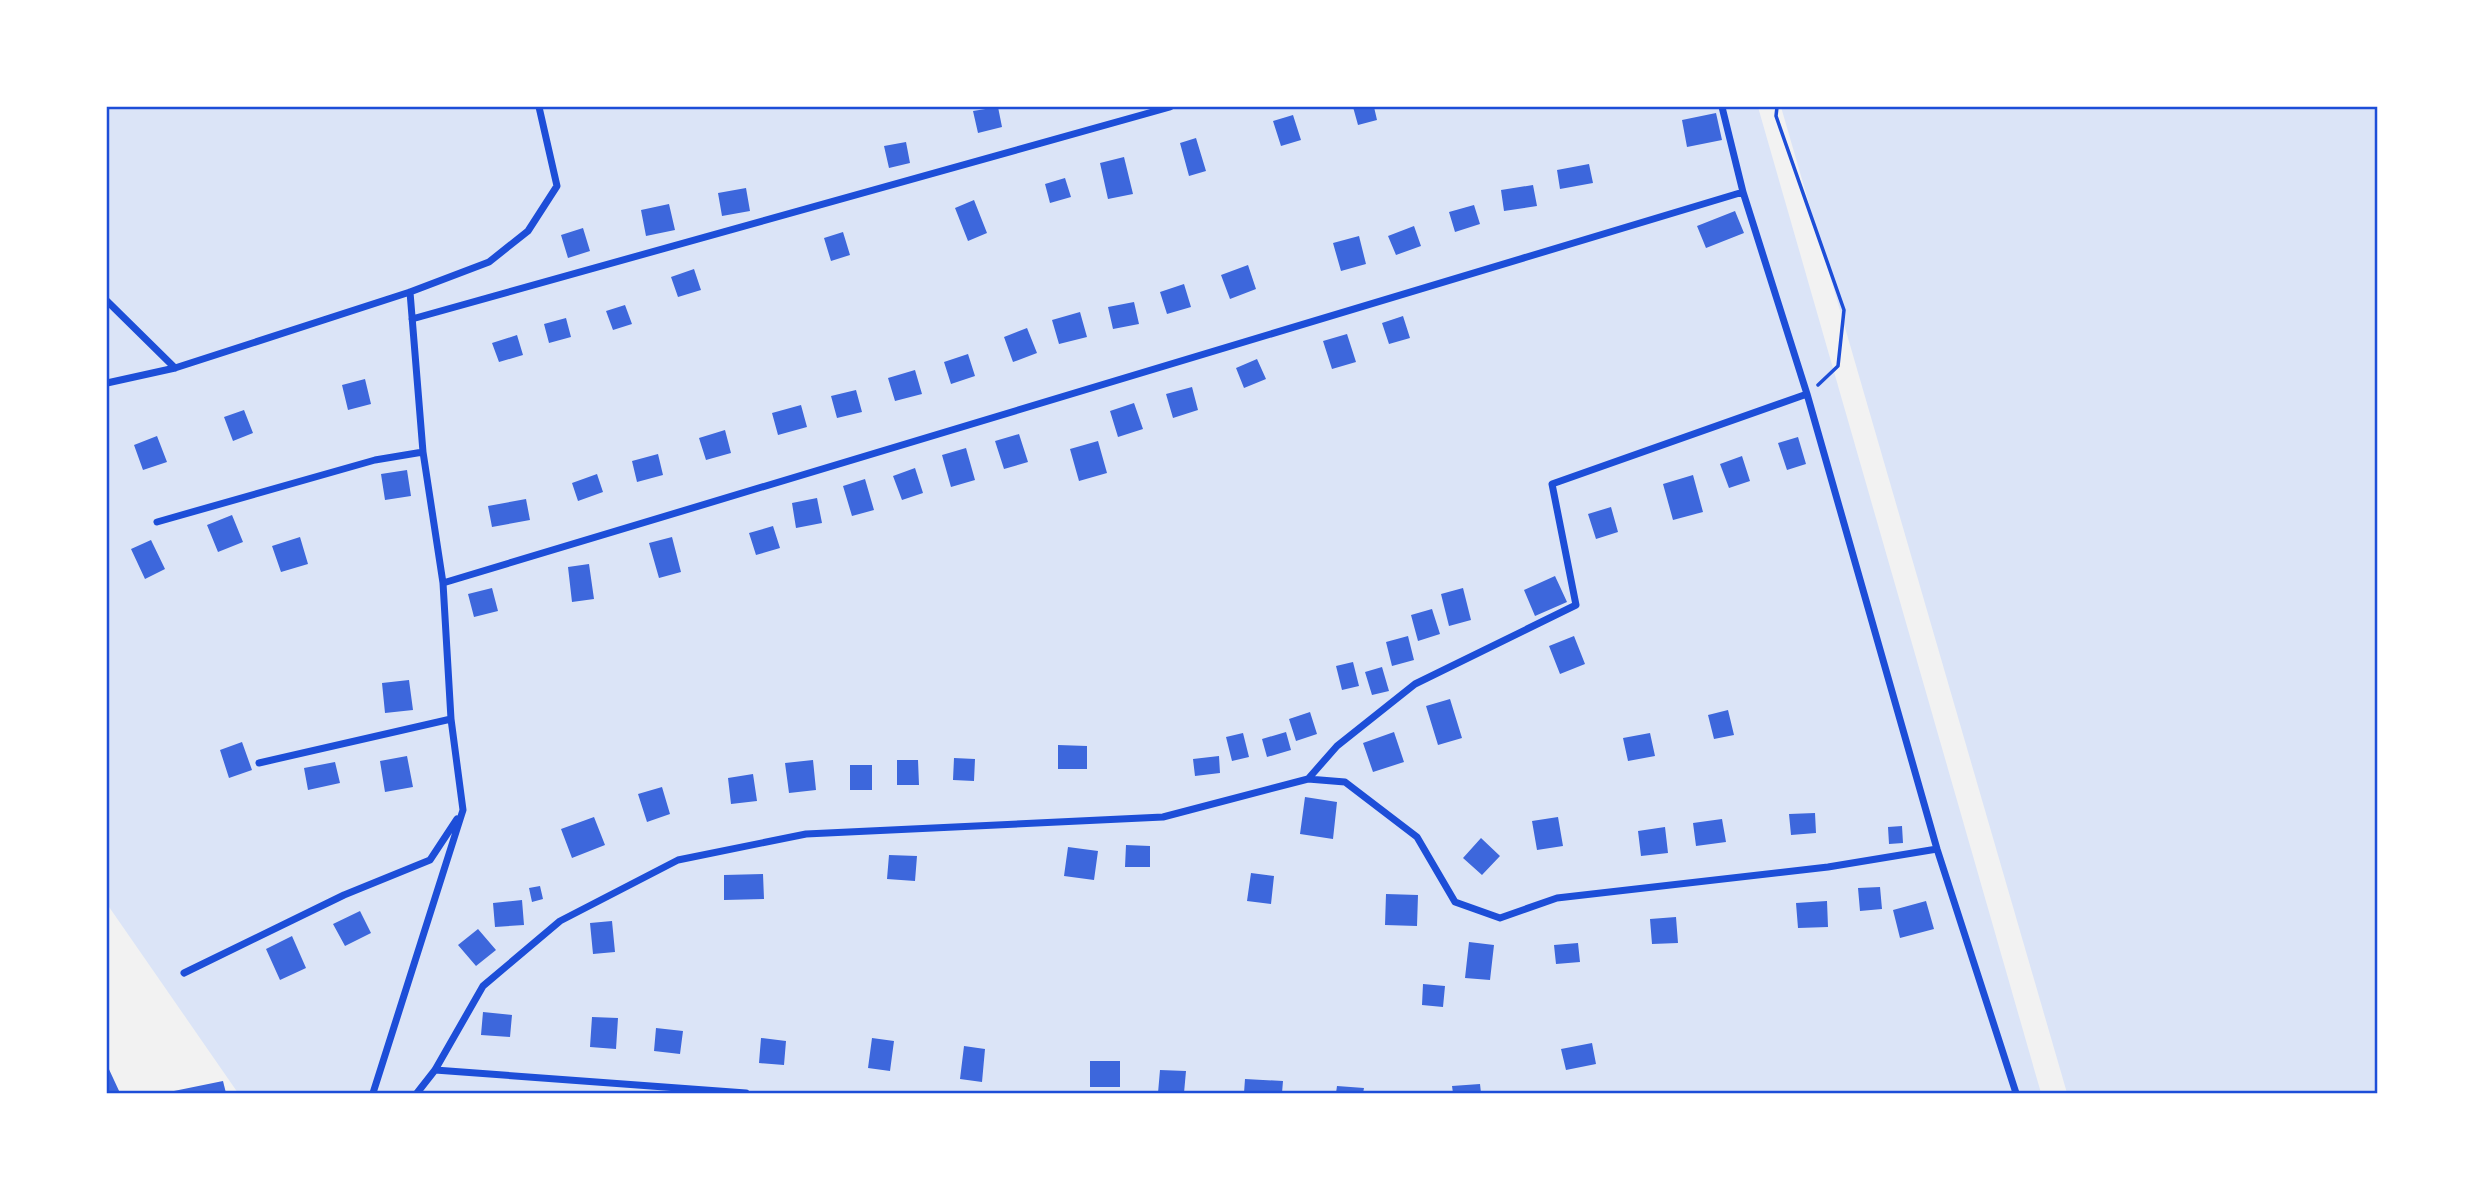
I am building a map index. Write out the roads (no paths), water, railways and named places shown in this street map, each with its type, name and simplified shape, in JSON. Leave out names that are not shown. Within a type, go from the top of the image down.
[{"type":"street","points":[[107,383],[176,368],[410,292],[489,262],[527,231],[557,186],[539,107]]},
{"type":"street","points":[[412,319],[1170,107]]},
{"type":"street","points":[[1722,107],[1743,192],[1807,394],[1937,849],[2016,1093]]},
{"type":"street","points":[[443,583],[1743,192]]},
{"type":"street","points":[[373,1093],[463,810],[450,719],[443,583],[423,452],[410,292]]},
{"type":"street","points":[[107,301],[176,368]]},
{"type":"street","points":[[1308,779],[1336,746],[1415,684],[1576,605],[1552,484],[1807,394]]},
{"type":"street","points":[[158,522],[374,460],[423,452]]},
{"type":"street","points":[[259,763],[450,719]]},
{"type":"street","points":[[417,1093],[435,1070],[483,986],[560,921],[678,860],[806,834],[1163,817],[1308,779],[1346,782],[1417,837],[1455,902],[1500,918],[1558,898],[1828,867],[1937,849]]},
{"type":"street","points":[[184,973],[344,895],[430,860],[463,810]]},
{"type":"street","points":[[435,1070],[746,1093]]}]
